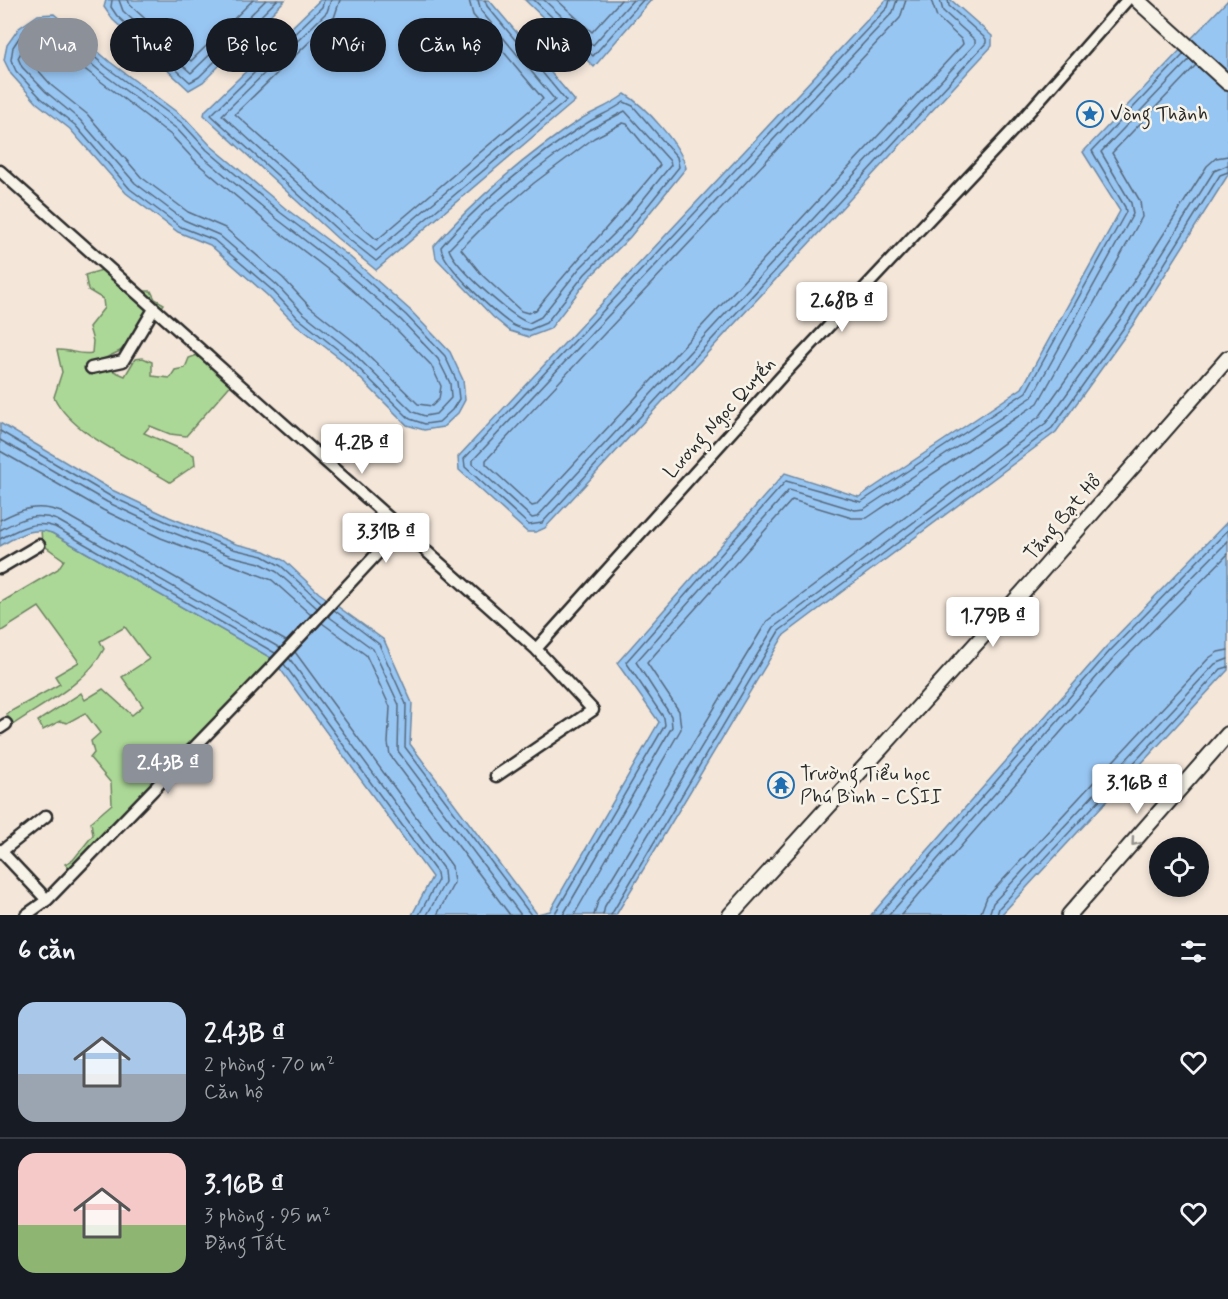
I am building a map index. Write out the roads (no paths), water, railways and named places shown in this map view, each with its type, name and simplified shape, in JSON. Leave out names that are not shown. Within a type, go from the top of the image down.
[{"type":"main road","points":[[1137,0],[1228,83]]},
{"type":"main road","name":"Tăng Bạt Hổ","points":[[730,915],[1039,574],[1228,358]]},
{"type":"main road","points":[[1069,915],[1228,734]]},
{"type":"street","name":"Lương Ngọc Quyến","points":[[536,649],[781,377],[1013,130],[1127,0]]},
{"type":"street","points":[[0,171],[536,649],[593,710],[496,776]]},
{"type":"street","points":[[91,368],[123,361],[154,309]]},
{"type":"street","points":[[26,915],[47,900],[269,670],[400,528]]},
{"type":"street","points":[[0,568],[39,545]]},
{"type":"street","points":[[46,816],[1,850],[47,900]]},
{"type":"water","points":[[106,0],[285,0],[267,18],[206,18],[206,72],[213,72],[203,82],[189,90],[169,72],[194,72],[194,18],[112,18],[104,7]]},
{"type":"water","points":[[320,0],[489,0],[515,31],[515,72],[550,72],[575,101],[376,270],[337,238],[204,115],[205,111],[245,72],[298,72],[298,21]]},
{"type":"water","points":[[525,0],[651,0],[594,67],[592,65],[592,18],[544,18]]},
{"type":"water","points":[[886,0],[951,0],[992,36],[992,46],[545,528],[536,532],[527,532],[459,470],[458,457]]},
{"type":"water","points":[[1228,0],[1228,175],[1135,322],[1056,432],[784,635],[616,915],[412,915],[432,877],[273,659],[52,533],[32,531],[0,546],[0,423],[112,490],[169,517],[236,544],[265,551],[285,561],[319,593],[384,640],[412,703],[410,744],[537,914],[550,911],[659,722],[617,663],[785,473],[859,497],[1022,388],[1120,211],[1083,152]]},
{"type":"water","points":[[54,14],[59,18],[34,18],[38,15]]},
{"type":"water","points":[[18,29],[18,72],[98,72],[98,52],[110,62],[110,72],[123,72],[186,119],[211,146],[285,208],[350,257],[410,310],[450,352],[463,380],[465,400],[458,413],[443,427],[424,430],[407,425],[342,360],[294,323],[267,295],[210,245],[178,232],[126,193],[70,129],[37,103],[11,74],[4,60],[7,45]]},
{"type":"water","points":[[625,94],[642,107],[661,127],[677,148],[686,168],[630,237],[589,278],[550,329],[529,337],[510,331],[493,317],[436,258],[434,246],[467,211],[522,162],[561,132]]},
{"type":"water","points":[[1228,521],[1228,670],[1001,915],[871,915],[1105,648]]},
{"type":"place","name":"Vòng Thành","points":[[1090,114]]},
{"type":"place","name":"Trường Tiểu học Phú Bình - CSII","points":[[781,785]]}]
